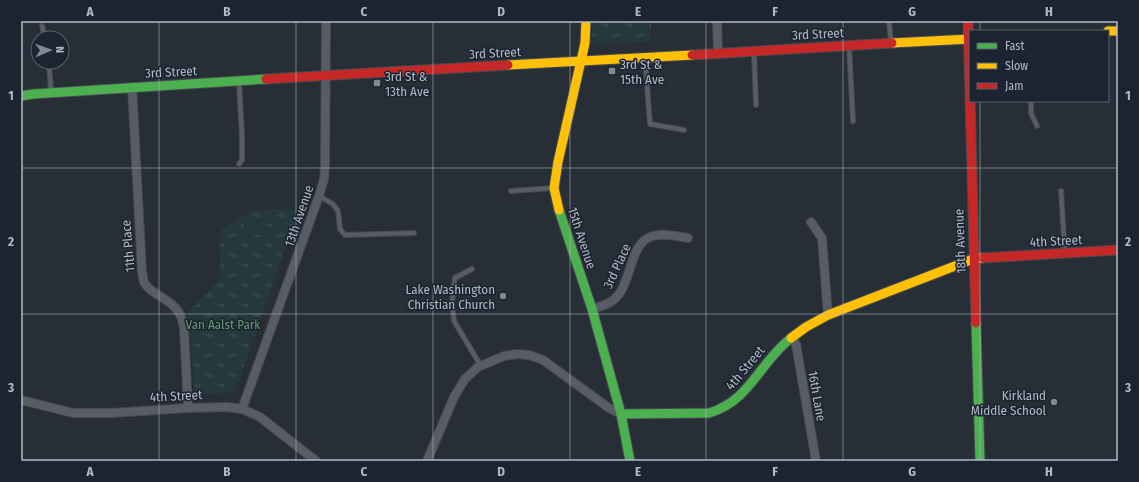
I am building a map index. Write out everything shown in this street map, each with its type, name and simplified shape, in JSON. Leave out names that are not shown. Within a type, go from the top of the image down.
[{"type":"street","name":"13th Avenue","points":[[242,409],[324,179],[326,21]]},
{"type":"street","name":"15th Avenue","points":[[586,21],[585,42],[558,162],[554,188],[560,213],[592,309],[621,414],[630,461]]},
{"type":"street","points":[[717,21],[718,53]]},
{"type":"street","name":"18th Avenue","points":[[968,21],[969,39]]},
{"type":"street","name":"3rd Street","points":[[21,96],[238,81],[969,39]]},
{"type":"street","name":"11th Place","points":[[132,88],[142,272],[144,282],[149,289],[168,301],[177,309],[182,318],[184,328],[188,408]]},
{"type":"street","name":"18th Avenue","points":[[970,102],[980,461]]},
{"type":"street","points":[[811,222],[822,238],[828,315]]},
{"type":"street","name":"3rd Place","points":[[592,309],[613,301],[621,291],[639,245],[648,238],[659,235],[688,238]]},
{"type":"street","name":"4th Street","points":[[621,414],[717,412],[730,405],[742,395],[776,352],[792,336],[811,324],[828,315],[974,259],[1118,250]]},
{"type":"street","name":"16th Lane","points":[[792,336],[796,344],[816,461]]},
{"type":"street","points":[[427,461],[454,397],[465,379],[478,367],[504,356],[517,354],[529,355],[544,360],[609,408],[621,414]]},
{"type":"street","name":"4th Street","points":[[21,400],[73,413],[104,413],[227,407],[242,409],[260,417],[316,461]]},
{"type":"lane","points":[[890,21],[891,43]]},
{"type":"lane","points":[[42,26],[43,30]]},
{"type":"lane","points":[[849,46],[853,122]]},
{"type":"lane","points":[[754,51],[756,105]]},
{"type":"lane","points":[[645,57],[650,124],[684,130]]},
{"type":"lane","points":[[50,70],[51,93]]},
{"type":"lane","points":[[238,81],[242,136],[242,160],[239,164]]},
{"type":"lane","points":[[1031,102],[1031,113],[1037,126]]},
{"type":"lane","points":[[511,191],[554,188]]},
{"type":"lane","points":[[1061,191],[1065,253]]},
{"type":"lane","points":[[319,196],[333,204],[338,211],[340,229],[344,235],[414,233]]},
{"type":"lane","points":[[472,269],[455,278],[452,302],[454,321],[481,366]]},
{"type":"green space","points":[[593,21],[651,21],[651,42],[591,44]]},
{"type":"green space","name":"Van Aalst Park","points":[[299,209],[235,392],[195,395],[188,312],[219,280],[221,230],[254,210]]},
{"type":"green space","points":[[266,221],[267,234],[243,236],[243,223]]},
{"type":"traffic: fast","points":[[21,96],[266,79]]},
{"type":"traffic: fast","points":[[559,210],[592,309],[621,414],[630,461]]},
{"type":"traffic: fast","points":[[976,323],[980,461]]},
{"type":"traffic: fast","points":[[621,414],[709,413],[723,407],[735,400],[745,391],[770,359],[791,338]]},
{"type":"traffic: slow","points":[[559,210],[554,188],[558,162],[585,43],[586,21]]},
{"type":"traffic: slow","points":[[1109,31],[1118,31]]},
{"type":"traffic: slow","points":[[892,43],[969,39]]},
{"type":"traffic: slow","points":[[508,65],[692,55]]},
{"type":"traffic: slow","points":[[791,338],[806,327],[828,315],[973,259],[982,258]]},
{"type":"traffic: jam","points":[[968,21],[969,59]]},
{"type":"traffic: jam","points":[[692,55],[892,43]]},
{"type":"traffic: jam","points":[[266,79],[508,65]]},
{"type":"traffic: jam","points":[[970,102],[976,323]]},
{"type":"traffic: jam","points":[[982,258],[1118,250]]},
{"type":"place","name":"3rd St & 15th Ave","points":[[612,71]]},
{"type":"place","name":"3rd St & 13th Ave","points":[[377,83]]},
{"type":"place","name":"Lake Washington Christian Church","points":[[503,296]]},
{"type":"place","name":"Kirkland Middle School","points":[[1054,402]]}]
